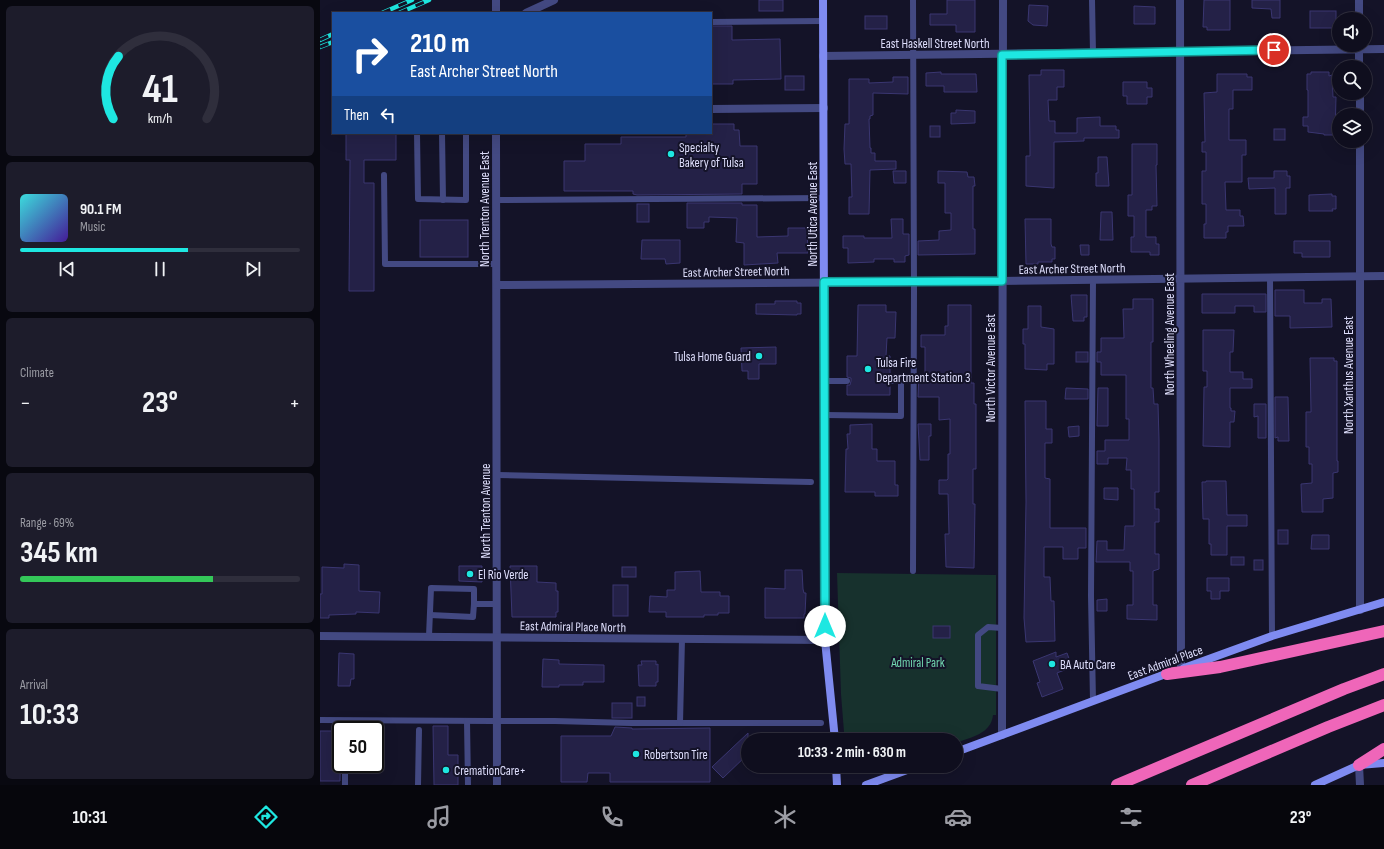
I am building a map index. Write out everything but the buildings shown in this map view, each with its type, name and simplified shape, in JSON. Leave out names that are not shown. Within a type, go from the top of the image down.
[{"type":"highway","points":[[1166,674],[1220,667],[1384,631]]},
{"type":"highway","points":[[1118,785],[1344,689],[1384,674]]},
{"type":"highway","points":[[1192,785],[1328,727],[1384,705]]},
{"type":"highway","points":[[1359,765],[1384,749]]},
{"type":"main road","name":"North Utica Avenue East","points":[[823,0],[825,640],[835,733]]},
{"type":"main road","name":"East Admiral Place","points":[[963,749],[1272,636],[1384,602]]},
{"type":"main road","points":[[1315,785],[1359,765],[1384,763]]},
{"type":"main road","points":[[836,773],[837,785]]},
{"type":"main road","points":[[866,785],[899,773]]},
{"type":"street","points":[[496,0],[496,12]]},
{"type":"street","points":[[528,12],[554,0]]},
{"type":"street","name":"North Victor Avenue East","points":[[1002,0],[1002,735]]},
{"type":"street","name":"North Wheeling Avenue East","points":[[1180,0],[1181,669]]},
{"type":"street","points":[[1359,0],[1359,12]]},
{"type":"street","name":"East Haskell Street North","points":[[823,56],[1002,55],[1332,48]]},
{"type":"street","name":"East Haskell Street North","points":[[1372,48],[1384,49]]},
{"type":"street","points":[[712,109],[824,108]]},
{"type":"street","name":"North Trenton Avenue East","points":[[496,134],[497,285]]},
{"type":"street","name":"North Xanthus Avenue East","points":[[1360,148],[1360,610]]},
{"type":"street","name":"East Archer Street North","points":[[497,285],[914,282],[1384,276]]},
{"type":"street","name":"North Trenton Avenue","points":[[497,285],[497,785]]},
{"type":"street","name":"East Admiral Place North","points":[[320,636],[825,640]]},
{"type":"street","points":[[1359,765],[1360,785]]},
{"type":"lane","points":[[913,0],[913,570]]},
{"type":"lane","points":[[1092,0],[1093,53]]},
{"type":"lane","points":[[712,22],[822,21]]},
{"type":"lane","points":[[417,134],[418,199],[443,200],[466,200],[466,134]]},
{"type":"lane","points":[[442,134],[443,200]]},
{"type":"lane","points":[[384,175],[385,264],[496,264]]},
{"type":"lane","points":[[496,200],[824,198]]},
{"type":"lane","points":[[1270,277],[1272,636]]},
{"type":"lane","points":[[1093,279],[1091,596],[1093,702]]},
{"type":"lane","points":[[825,381],[847,381]]},
{"type":"lane","points":[[825,415],[901,416],[901,381],[890,381]]},
{"type":"lane","points":[[497,475],[811,482]]},
{"type":"lane","points":[[429,636],[431,588],[474,589],[473,617],[430,615]]},
{"type":"lane","points":[[474,604],[497,604]]},
{"type":"lane","points":[[1002,628],[988,627],[978,635],[978,686],[1002,689]]},
{"type":"lane","points":[[680,723],[682,639]]},
{"type":"lane","points":[[320,720],[555,721],[631,724],[821,723]]},
{"type":"lane","points":[[467,721],[468,785]]},
{"type":"lane","points":[[418,785],[419,730]]},
{"type":"lane","points":[[345,773],[345,785]]},
{"type":"green space","name":"Admiral Park","points":[[837,573],[996,575],[996,715],[993,715],[988,727],[984,731],[974,737],[963,741],[963,733],[844,732],[841,694]]},
{"type":"railway","points":[[384,12],[412,0]]},
{"type":"railway","points":[[401,12],[429,0]]},
{"type":"railway","points":[[320,40],[332,34]]},
{"type":"railway","points":[[320,47],[332,42]]},
{"type":"place","name":"Specialty Bakery of Tulsa","points":[[671,154]]},
{"type":"place","name":"Tulsa Home Guard","points":[[759,356]]},
{"type":"place","name":"Tulsa Fire Department Station 3","points":[[868,369]]},
{"type":"place","name":"El Rio Verde","points":[[470,574]]},
{"type":"place","name":"BA Auto Care","points":[[1052,664]]},
{"type":"place","name":"Robertson Tire","points":[[636,754]]},
{"type":"place","name":"CremationCare+","points":[[446,770]]},
{"type":"route","points":[[825,626],[824,282],[1002,281],[1002,55],[1274,50]]}]
